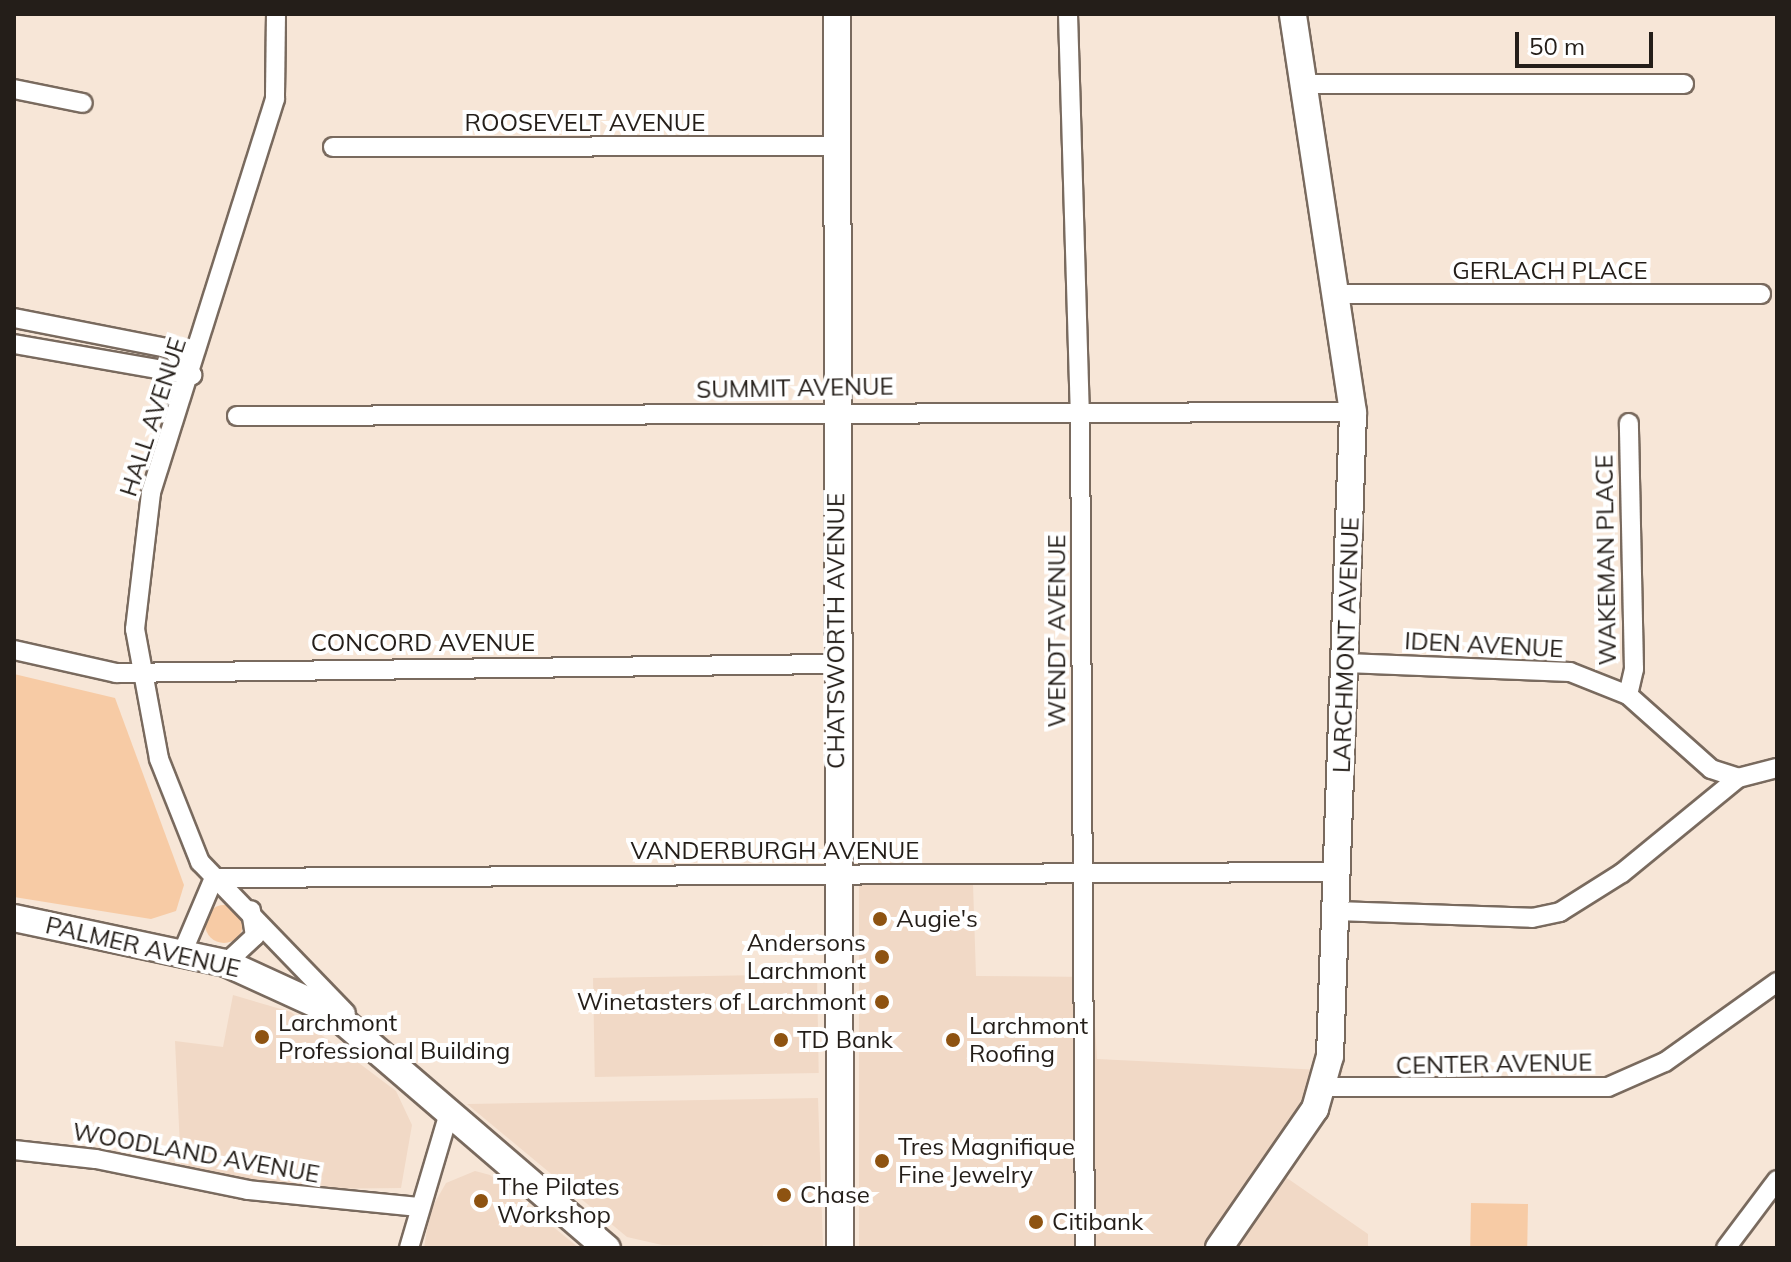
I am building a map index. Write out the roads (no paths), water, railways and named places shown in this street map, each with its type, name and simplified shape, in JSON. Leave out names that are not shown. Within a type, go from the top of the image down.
[{"type":"street","name":"HALL AVENUE","points":[[276,14],[275,99],[192,375],[151,493],[135,629],[139,670],[172,800],[214,878],[250,908],[365,1036]]},
{"type":"street","name":"CHATSWORTH AVENUE","points":[[837,14],[835,664],[840,1248]]},
{"type":"street","name":"WENDT AVENUE","points":[[1068,14],[1080,410],[1085,1248]]},
{"type":"street","name":"LARCHMONT AVENUE","points":[[1219,1248],[1325,1087],[1336,911],[1353,412],[1338,294],[1293,14]]},
{"type":"street","points":[[1303,84],[1684,84]]},
{"type":"street","points":[[14,89],[83,103]]},
{"type":"street","name":"ROOSEVELT AVENUE","points":[[333,147],[837,146]]},
{"type":"street","name":"GERLACH PLACE","points":[[1338,294],[1761,294]]},
{"type":"street","points":[[14,318],[172,349],[192,375]]},
{"type":"street","points":[[14,344],[192,375]]},
{"type":"street","name":"SUMMIT AVENUE","points":[[237,416],[1080,410],[1353,412]]},
{"type":"street","name":"WAKEMAN PLACE","points":[[1628,695],[1634,669],[1629,423]]},
{"type":"street","name":"CONCORD AVENUE","points":[[14,650],[116,673],[139,670],[835,664]]},
{"type":"street","name":"IDEN AVENUE","points":[[1346,663],[1570,672],[1628,695],[1711,769],[1738,778]]},
{"type":"street","points":[[1336,911],[1532,918],[1560,912],[1633,865],[1738,778],[1777,768]]},
{"type":"street","name":"VANDERBURGH AVENUE","points":[[214,878],[1338,872]]},
{"type":"street","points":[[183,951],[214,878]]},
{"type":"street","points":[[226,963],[255,936],[250,908]]},
{"type":"street","name":"PALMER AVENUE","points":[[14,918],[183,951],[276,981],[365,1036],[607,1248]]},
{"type":"street","name":"CENTER AVENUE","points":[[1325,1087],[1608,1087],[1665,1062],[1777,982]]},
{"type":"street","points":[[409,1248],[417,1207],[450,1110]]},
{"type":"street","name":"WOODLAND AVENUE","points":[[14,1150],[96,1159],[248,1190],[417,1207]]},
{"type":"street","points":[[1734,1247],[1777,1180]]},
{"type":"place","name":"Augie's","points":[[880,919]]},
{"type":"place","name":"Andersons Larchmont","points":[[882,957]]},
{"type":"place","name":"Winetasters of Larchmont","points":[[882,1002]]},
{"type":"place","name":"Larchmont Professional Building","points":[[262,1037]]},
{"type":"place","name":"TD Bank","points":[[781,1040]]},
{"type":"place","name":"Larchmont Roofing","points":[[953,1040]]},
{"type":"place","name":"Tres Magnifique Fine Jewelry","points":[[882,1161]]},
{"type":"place","name":"Chase","points":[[784,1195]]},
{"type":"place","name":"The Pilates Workshop","points":[[481,1201]]},
{"type":"place","name":"Citibank","points":[[1036,1222]]}]
